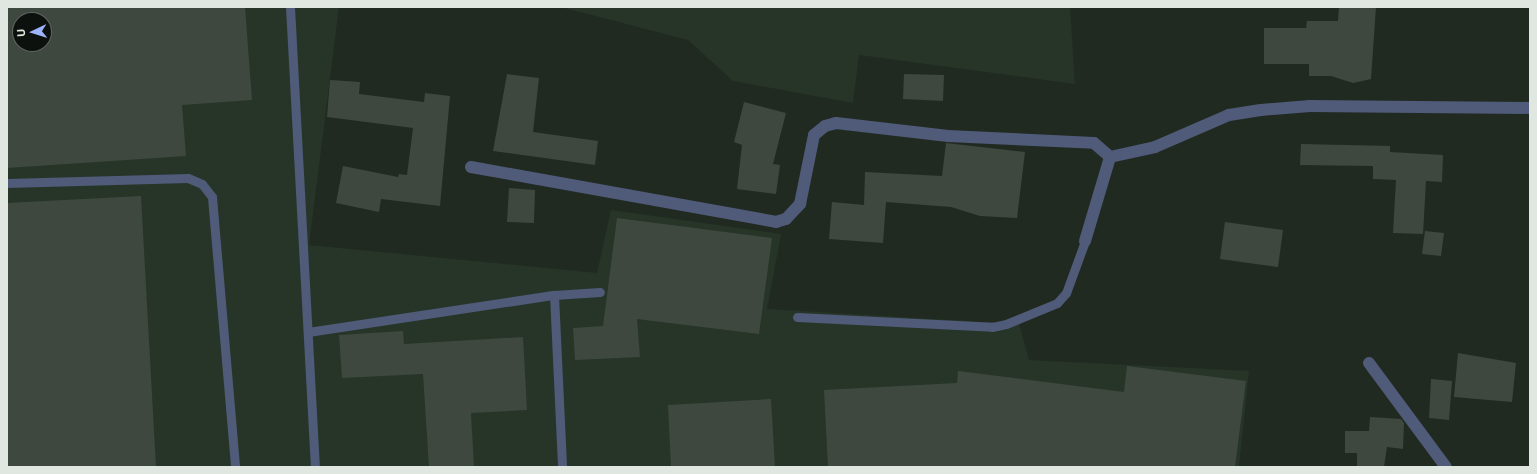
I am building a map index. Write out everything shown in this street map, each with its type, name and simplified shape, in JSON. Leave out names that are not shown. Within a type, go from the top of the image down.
[{"type":"street","points":[[1110,157],[1155,147],[1229,115],[1261,110],[1310,106],[1530,108]]},
{"type":"street","points":[[471,167],[776,222],[786,219],[800,204],[814,135],[824,126],[836,123],[948,136],[1094,143],[1110,157]]},
{"type":"street","points":[[1085,241],[1110,157]]},
{"type":"street","points":[[1369,363],[1446,467]]},
{"type":"lane","points":[[290,7],[315,467]]},
{"type":"lane","points":[[7,183],[188,178],[202,184],[212,197],[235,467]]},
{"type":"lane","points":[[797,317],[992,327],[1006,324],[1057,304],[1066,293],[1085,241]]},
{"type":"lane","points":[[308,332],[554,295],[600,292]]},
{"type":"lane","points":[[554,295],[562,467]]},
{"type":"shaded area","points":[[7,7],[339,7],[309,245],[597,273],[611,210],[781,234],[767,309],[1019,324],[1029,360],[1249,371],[1239,467],[7,467]]},
{"type":"shaded area","points":[[561,7],[1070,7],[1075,84],[859,55],[853,103],[733,81],[688,40]]},
{"type":"building","points":[[7,7],[245,7],[252,100],[182,105],[186,156],[7,168]]},
{"type":"building","points":[[1339,7],[1376,7],[1371,79],[1353,83],[1331,76],[1309,76],[1309,64],[1264,64],[1264,28],[1306,28],[1307,21],[1338,21]]},
{"type":"building","points":[[507,74],[539,78],[533,132],[598,141],[595,165],[493,151]]},
{"type":"building","points":[[904,74],[944,75],[943,101],[903,99]]},
{"type":"building","points":[[330,80],[360,82],[359,94],[424,102],[425,93],[450,96],[440,206],[381,199],[379,212],[336,203],[343,166],[398,177],[399,174],[407,175],[413,128],[327,117]]},
{"type":"building","points":[[744,102],[786,113],[773,164],[780,165],[776,194],[737,189],[742,145],[734,142]]},
{"type":"building","points":[[946,143],[1025,152],[1017,218],[980,216],[951,207],[886,202],[883,243],[829,239],[832,202],[864,205],[865,172],[942,176]]},
{"type":"building","points":[[1301,144],[1390,146],[1390,152],[1443,155],[1442,182],[1426,181],[1423,234],[1393,233],[1396,180],[1373,179],[1373,166],[1300,165]]},
{"type":"building","points":[[509,188],[535,190],[534,223],[507,222]]},
{"type":"building","points":[[141,196],[156,467],[7,467],[7,203]]},
{"type":"building","points":[[617,218],[772,238],[759,334],[637,319],[640,357],[575,360],[573,328],[603,326]]},
{"type":"building","points":[[1225,222],[1283,230],[1278,267],[1220,259]]},
{"type":"building","points":[[1425,231],[1444,233],[1441,256],[1422,254]]},
{"type":"building","points":[[403,331],[404,344],[523,337],[527,410],[471,413],[474,467],[429,467],[423,374],[342,378],[339,335]]},
{"type":"building","points":[[1458,353],[1516,363],[1512,402],[1454,397]]},
{"type":"building","points":[[1127,366],[1246,381],[1235,467],[828,467],[824,390],[957,383],[958,371],[1124,392]]},
{"type":"building","points":[[1431,379],[1452,381],[1449,420],[1429,418]]},
{"type":"building","points":[[771,399],[775,467],[671,467],[668,405]]},
{"type":"building","points":[[1370,417],[1401,419],[1404,423],[1403,449],[1387,447],[1384,467],[1357,467],[1357,453],[1345,453],[1345,431],[1369,431]]}]
